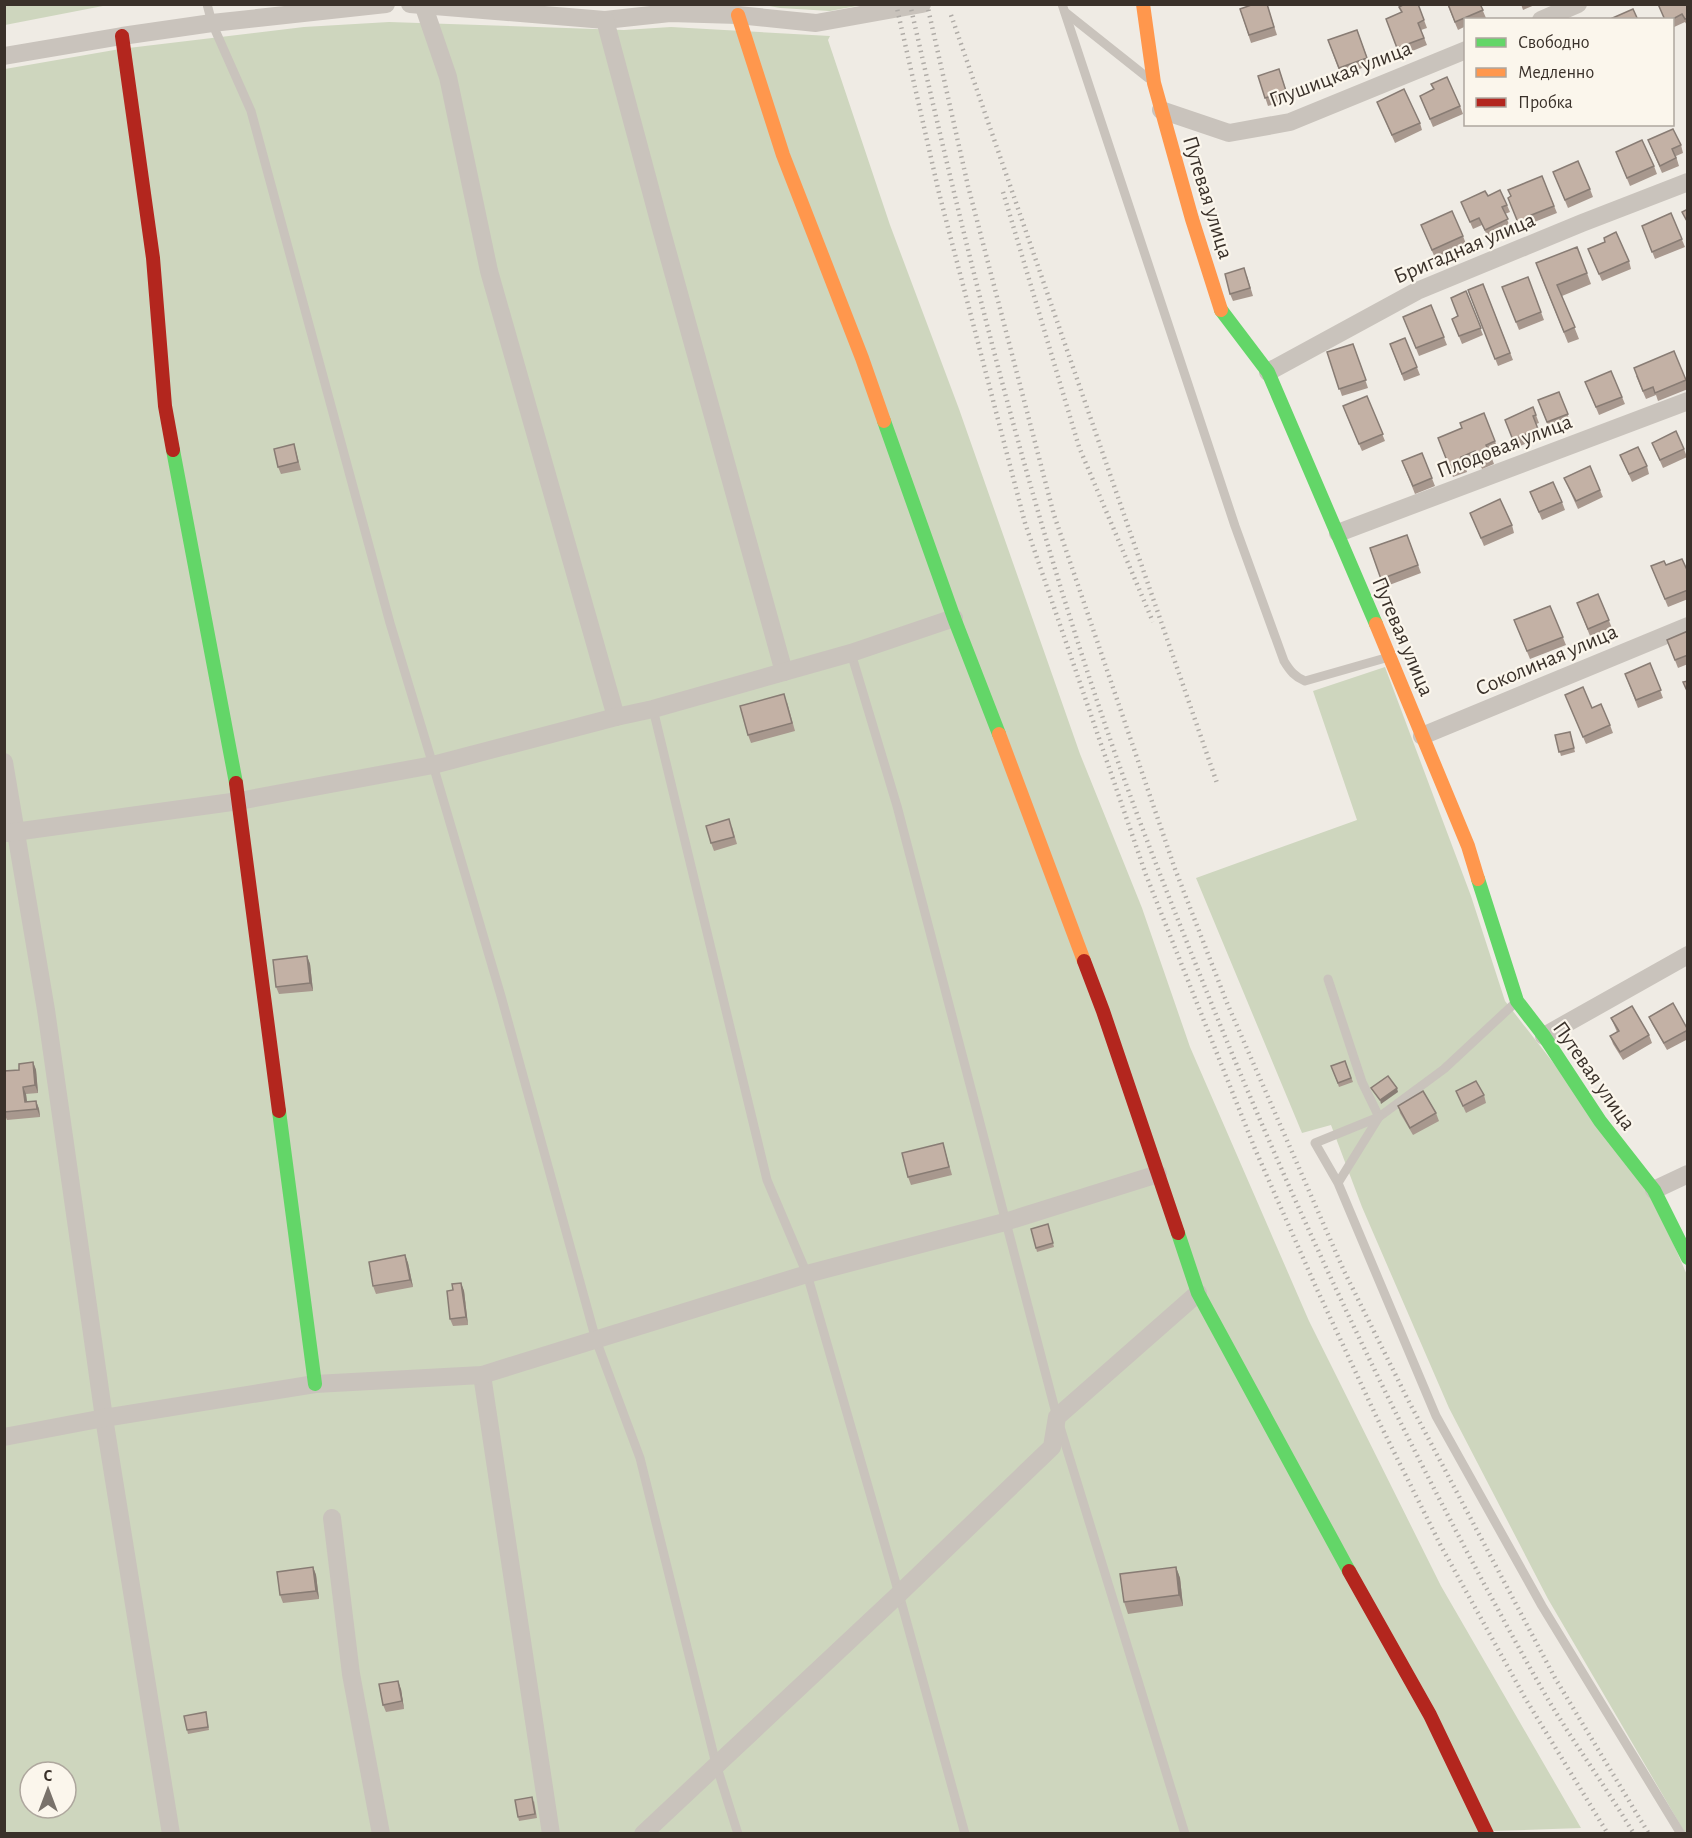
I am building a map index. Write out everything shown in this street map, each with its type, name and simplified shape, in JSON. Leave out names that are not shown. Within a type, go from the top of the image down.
[{"type":"street","points":[[4,56],[212,23],[386,4]]},
{"type":"street","points":[[616,717],[489,271],[448,77],[417,6],[605,20],[672,9],[816,23],[922,4]]},
{"type":"street","name":"Путевая улица","points":[[1143,4],[1154,83],[1192,219],[1222,313],[1268,372],[1338,533],[1468,846],[1517,1001],[1544,1036],[1600,1121],[1654,1190],[1688,1258]]},
{"type":"street","points":[[1546,18],[1578,4]]},
{"type":"street","points":[[738,15],[783,154],[862,358],[954,618],[1099,1000],[1198,1293],[1430,1715],[1487,1833]]},
{"type":"street","points":[[605,20],[784,672]]},
{"type":"street","points":[[122,36],[153,258],[165,406],[239,801],[315,1384]]},
{"type":"street","name":"Глушицкая улица","points":[[1161,110],[1230,133],[1280,124],[1290,122],[1464,51]]},
{"type":"street","name":"Бригадная улица","points":[[1268,372],[1417,291],[1688,182]]},
{"type":"street","name":"Плодовая улица","points":[[1338,533],[1688,401]]},
{"type":"street","points":[[10,832],[239,801],[433,765],[653,709],[851,653],[954,618]]},
{"type":"street","name":"Соколиная улица","points":[[1422,736],[1688,626]]},
{"type":"street","points":[[4,762],[10,832],[46,1010],[104,1418],[171,1833]]},
{"type":"street","points":[[1544,1036],[1688,955]]},
{"type":"street","points":[[4,1437],[104,1418],[315,1384],[482,1375],[807,1274],[1005,1222],[1158,1174]]},
{"type":"street","points":[[1654,1190],[1688,1174]]},
{"type":"street","points":[[643,1833],[1053,1448],[1057,1417],[1198,1293]]},
{"type":"street","points":[[482,1375],[551,1833]]},
{"type":"street","points":[[332,1518],[351,1674],[381,1833]]},
{"type":"lane","points":[[207,4],[212,23],[251,111],[390,623],[501,996],[596,1340],[640,1458],[716,1764],[738,1833]]},
{"type":"lane","points":[[1064,8],[1154,83]]},
{"type":"lane","points":[[1064,8],[1235,526],[1284,661],[1296,678],[1305,681],[1390,656]]},
{"type":"lane","points":[[851,653],[897,806],[1057,1417],[1185,1833]]},
{"type":"lane","points":[[653,709],[767,1180],[807,1274],[965,1833]]},
{"type":"lane","points":[[1328,979],[1362,1082],[1379,1117]]},
{"type":"lane","points":[[1517,1001],[1444,1069],[1379,1117],[1315,1143],[1338,1183],[1436,1416],[1542,1606],[1681,1833]]},
{"type":"lane","points":[[1338,1183],[1379,1117]]},
{"type":"green space","points":[[5,4],[108,4],[108,5],[5,25]]},
{"type":"green space","points":[[764,5],[862,5],[830,11]]},
{"type":"green space","points":[[389,22],[624,30],[671,27],[830,36],[828,40],[890,225],[959,409],[1080,754],[1142,908],[1190,1047],[1309,1321],[1441,1586],[1581,1828],[1493,1831],[1488,1834],[5,1834],[5,69],[120,49],[304,27]]},
{"type":"green space","points":[[1385,667],[1471,896],[1505,1001],[1647,1183],[1687,1275],[1687,1833],[1548,1599],[1449,1408],[1362,1207],[1331,1125],[1302,1133],[1196,878],[1357,820],[1313,691]]},
{"type":"building","points":[[1254,4],[1267,4],[1274,27],[1249,35],[1240,9]]},
{"type":"building","points":[[1405,4],[1418,4],[1424,20],[1418,23],[1424,38],[1397,48],[1386,19],[1402,12],[1399,7]]},
{"type":"building","points":[[1448,4],[1480,4],[1483,10],[1455,22]]},
{"type":"building","points":[[1658,4],[1688,4],[1688,18],[1685,19],[1682,14],[1674,18],[1664,18]]},
{"type":"building","points":[[1633,9],[1637,18],[1613,18]]},
{"type":"building","points":[[1357,30],[1367,58],[1339,68],[1328,40]]},
{"type":"building","points":[[1279,69],[1286,91],[1265,98],[1258,76]]},
{"type":"building","points":[[1447,77],[1460,106],[1430,119],[1420,96],[1434,89],[1431,84]]},
{"type":"building","points":[[1404,89],[1420,123],[1392,135],[1377,102]]},
{"type":"building","points":[[1673,129],[1681,145],[1672,149],[1676,158],[1660,166],[1648,140]]},
{"type":"building","points":[[1642,140],[1654,166],[1627,178],[1616,152]]},
{"type":"building","points":[[1578,161],[1590,189],[1565,200],[1553,172]]},
{"type":"building","points":[[1542,176],[1554,206],[1529,216],[1531,220],[1519,225],[1508,198],[1511,196],[1508,190]]},
{"type":"building","points":[[1500,190],[1507,205],[1502,207],[1508,219],[1485,230],[1479,218],[1470,222],[1461,202],[1485,191],[1488,196]]},
{"type":"building","points":[[1688,209],[1688,223],[1682,212]]},
{"type":"building","points":[[1452,211],[1463,236],[1432,250],[1421,225]]},
{"type":"building","points":[[1671,213],[1682,239],[1652,252],[1642,226]]},
{"type":"building","points":[[1616,232],[1629,261],[1599,274],[1588,249],[1605,242],[1604,238]]},
{"type":"building","points":[[1577,247],[1587,273],[1557,285],[1575,327],[1564,332],[1536,263]]},
{"type":"building","points":[[1244,268],[1250,288],[1230,294],[1225,274]]},
{"type":"building","points":[[1528,277],[1541,312],[1516,322],[1502,287]]},
{"type":"building","points":[[1483,284],[1510,353],[1495,359],[1468,290]]},
{"type":"building","points":[[1466,291],[1481,328],[1459,336],[1452,319],[1458,316],[1451,298]]},
{"type":"building","points":[[1431,305],[1444,337],[1416,348],[1403,317]]},
{"type":"building","points":[[1405,338],[1417,367],[1402,374],[1390,344]]},
{"type":"building","points":[[1353,344],[1366,380],[1339,389],[1327,352]]},
{"type":"building","points":[[1674,351],[1686,380],[1655,393],[1653,387],[1643,391],[1634,368]]},
{"type":"building","points":[[1611,371],[1622,397],[1596,407],[1585,382]]},
{"type":"building","points":[[1559,392],[1568,414],[1547,422],[1538,400]]},
{"type":"building","points":[[1367,396],[1383,434],[1359,444],[1343,406]]},
{"type":"building","points":[[1533,407],[1536,415],[1533,416],[1538,429],[1513,440],[1505,420]]},
{"type":"building","points":[[1484,413],[1495,441],[1486,445],[1490,453],[1478,458],[1475,451],[1449,466],[1438,438],[1462,428],[1460,423]]},
{"type":"building","points":[[1676,431],[1684,449],[1660,460],[1652,443]]},
{"type":"building","points":[[294,444],[298,462],[278,467],[274,449]]},
{"type":"building","points":[[1638,447],[1647,466],[1629,474],[1620,455]]},
{"type":"building","points":[[1422,453],[1432,478],[1413,486],[1402,461]]},
{"type":"building","points":[[1590,466],[1600,490],[1576,501],[1564,478]]},
{"type":"building","points":[[1553,482],[1562,502],[1539,512],[1530,492]]},
{"type":"building","points":[[1500,499],[1512,525],[1481,538],[1470,513]]},
{"type":"building","points":[[1407,535],[1418,565],[1381,579],[1370,548]]},
{"type":"building","points":[[1682,559],[1688,572],[1688,590],[1665,599],[1651,566],[1664,561],[1666,565]]},
{"type":"building","points":[[1598,594],[1609,620],[1588,629],[1577,603]]},
{"type":"building","points":[[1550,606],[1563,637],[1527,651],[1514,620]]},
{"type":"building","points":[[1688,631],[1688,655],[1675,660],[1667,640]]},
{"type":"building","points":[[1650,663],[1661,690],[1636,700],[1625,674]]},
{"type":"building","points":[[1688,681],[1688,693],[1683,682]]},
{"type":"building","points":[[1583,687],[1592,708],[1601,704],[1610,725],[1583,737],[1565,695]]},
{"type":"building","points":[[784,694],[792,723],[748,735],[740,706]]},
{"type":"building","points":[[1570,732],[1574,748],[1559,752],[1555,735]]},
{"type":"building","points":[[729,819],[734,837],[711,843],[706,826]]},
{"type":"building","points":[[307,956],[310,983],[276,987],[273,960]]},
{"type":"building","points":[[1673,1003],[1688,1030],[1664,1043],[1649,1017]]},
{"type":"building","points":[[1632,1006],[1649,1035],[1620,1052],[1610,1036],[1619,1031],[1611,1018]]},
{"type":"building","points":[[1345,1061],[1351,1078],[1338,1083],[1331,1066]]},
{"type":"building","points":[[33,1062],[35,1085],[23,1087],[25,1102],[36,1101],[37,1109],[4,1112],[4,1071],[19,1070],[19,1064]]},
{"type":"building","points":[[1388,1076],[1397,1088],[1380,1100],[1371,1088]]},
{"type":"building","points":[[1476,1081],[1484,1095],[1463,1106],[1456,1091]]},
{"type":"building","points":[[1423,1091],[1436,1113],[1410,1128],[1398,1106]]},
{"type":"building","points":[[943,1143],[949,1167],[908,1177],[902,1153]]},
{"type":"building","points":[[1048,1224],[1053,1243],[1036,1248],[1031,1229]]},
{"type":"building","points":[[405,1255],[410,1280],[373,1286],[369,1262]]},
{"type":"building","points":[[461,1283],[466,1317],[450,1319],[447,1291],[453,1290],[452,1284]]},
{"type":"building","points":[[313,1567],[316,1591],[280,1595],[277,1572]]},
{"type":"building","points":[[1176,1567],[1179,1595],[1124,1602],[1120,1574]]},
{"type":"building","points":[[398,1681],[402,1701],[383,1705],[379,1684]]},
{"type":"building","points":[[206,1712],[208,1727],[187,1730],[184,1716]]},
{"type":"building","points":[[532,1797],[535,1814],[518,1817],[515,1800]]},
{"type":"railway","points":[[896,4],[939,193],[1025,523],[1146,875],[1255,1149],[1377,1418],[1441,1546],[1525,1698],[1608,1834]]},
{"type":"railway","points":[[910,4],[999,372],[1050,553],[1108,733],[1176,915],[1276,1156],[1400,1422],[1538,1682],[1634,1834]]},
{"type":"railway","points":[[927,4],[968,186],[1054,515],[1175,869],[1227,1003],[1344,1271],[1407,1398],[1555,1678],[1649,1834]]},
{"type":"railway","points":[[951,15],[1218,786]]},
{"type":"railway","points":[[1003,192],[1079,447],[1153,622]]},
{"type":"traffic: fast","points":[[1221,310],[1268,372],[1376,624]]},
{"type":"traffic: fast","points":[[884,421],[954,618],[999,734]]},
{"type":"traffic: fast","points":[[173,450],[236,783]]},
{"type":"traffic: fast","points":[[1478,879],[1517,1001],[1544,1036],[1600,1121],[1654,1190],[1688,1258]]},
{"type":"traffic: fast","points":[[279,1111],[315,1384]]},
{"type":"traffic: fast","points":[[1178,1233],[1198,1293],[1349,1571]]},
{"type":"traffic: slow","points":[[1143,4],[1154,83],[1192,219],[1221,310]]},
{"type":"traffic: slow","points":[[738,15],[783,155],[884,421]]},
{"type":"traffic: slow","points":[[1376,624],[1468,846],[1478,879]]},
{"type":"traffic: slow","points":[[999,734],[1084,961]]},
{"type":"traffic: jam","points":[[122,36],[153,258],[165,406],[173,450]]},
{"type":"traffic: jam","points":[[236,783],[279,1111]]},
{"type":"traffic: jam","points":[[1084,961],[1178,1233]]},
{"type":"traffic: jam","points":[[1349,1571],[1430,1715],[1487,1834]]}]
